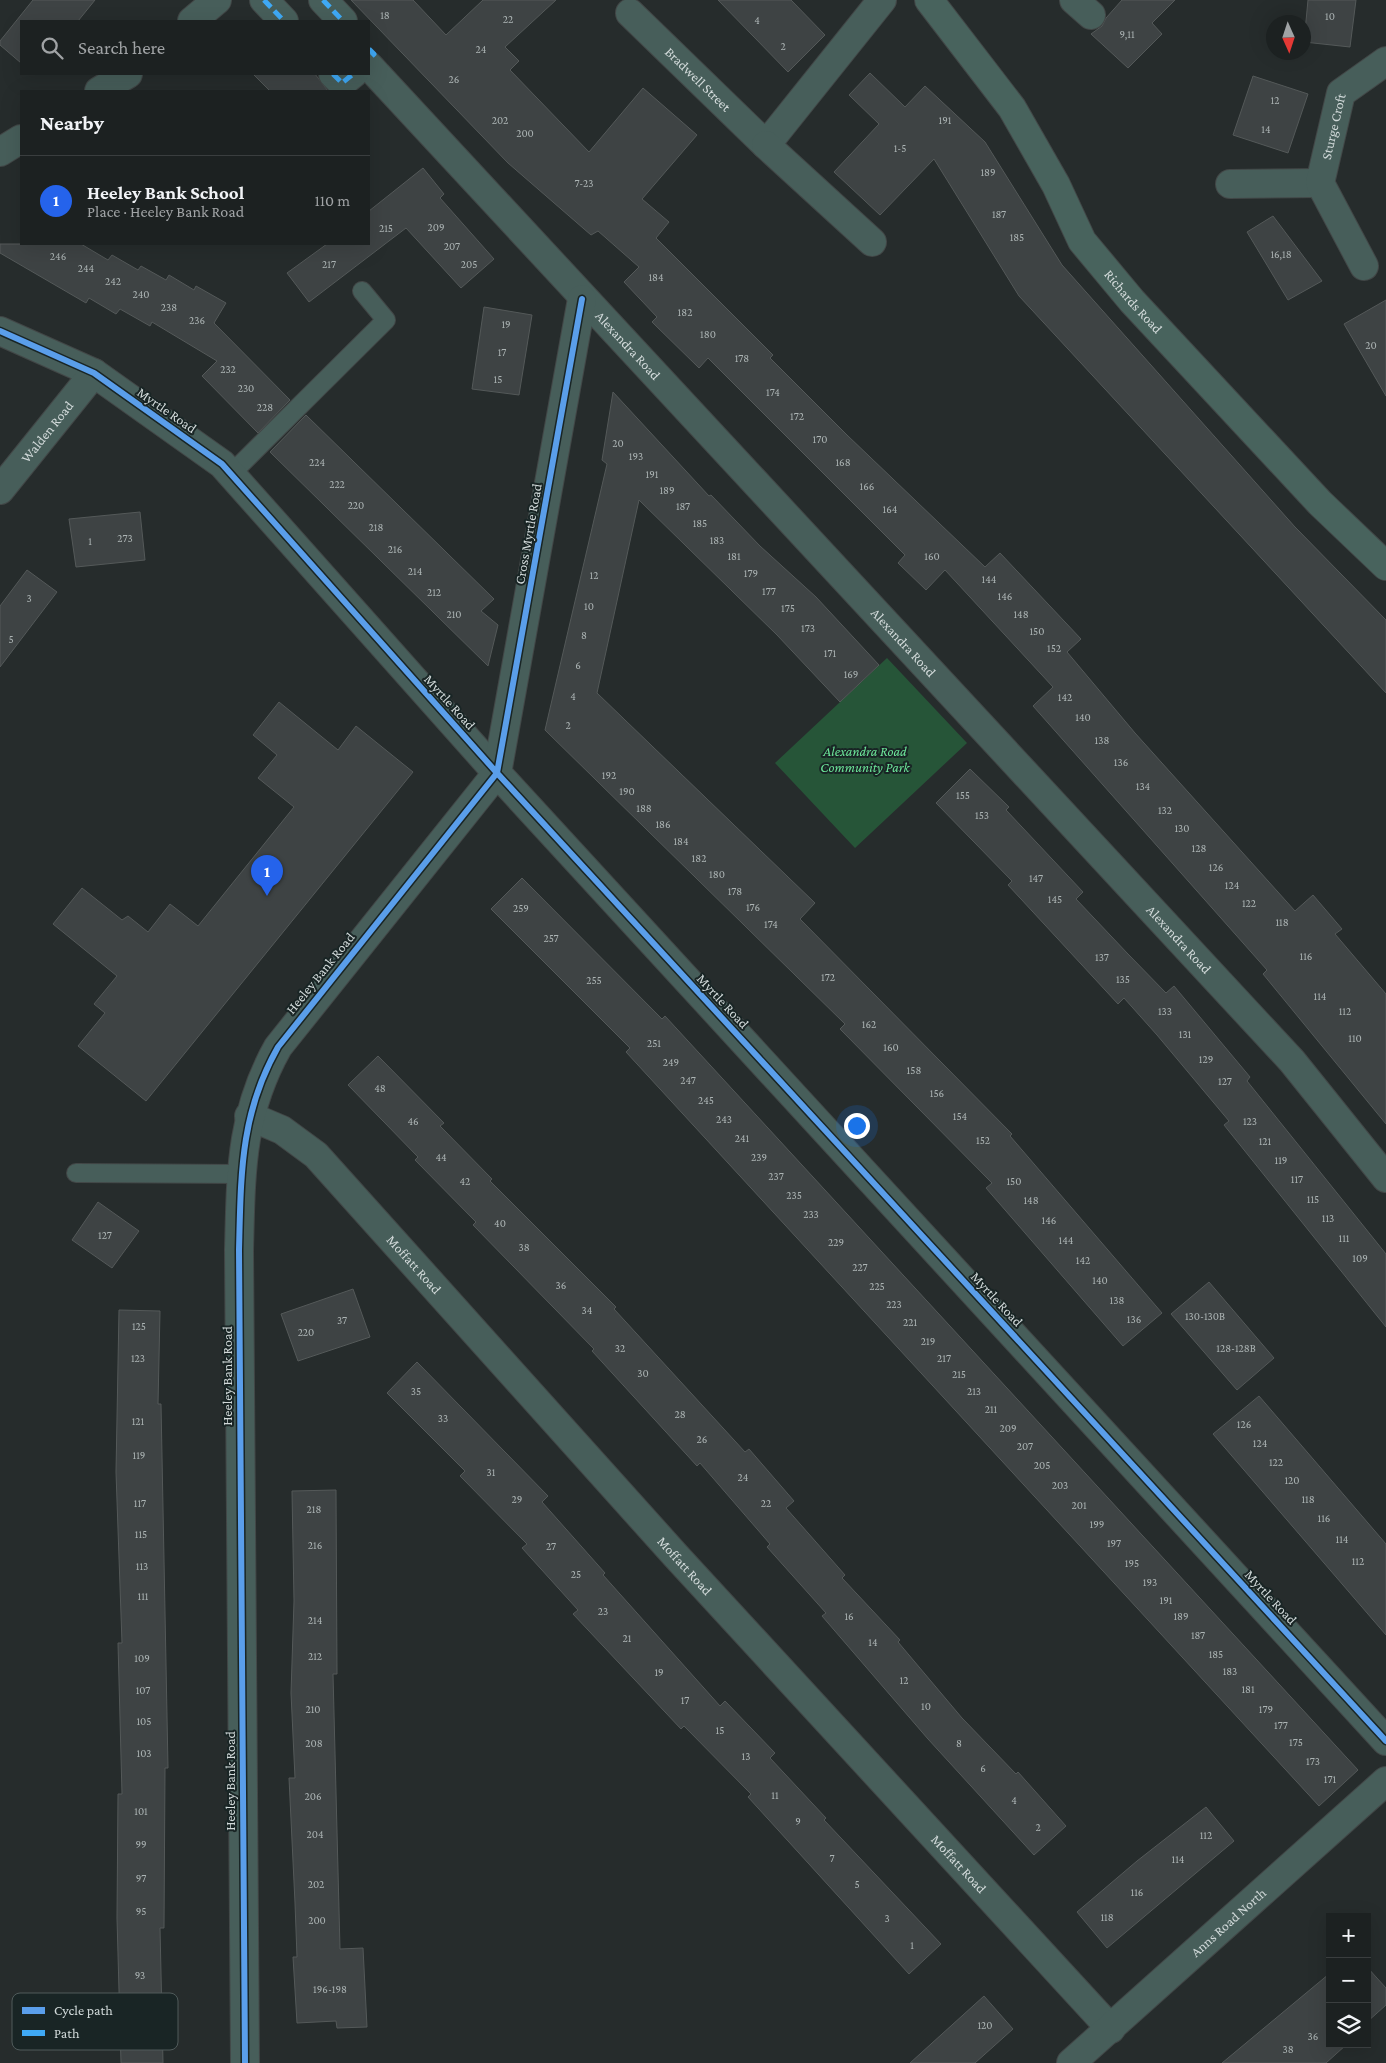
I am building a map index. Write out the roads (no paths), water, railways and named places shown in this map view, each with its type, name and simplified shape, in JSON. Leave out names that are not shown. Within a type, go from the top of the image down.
[{"type":"main road","name":"Richards Road","points":[[929,0],[1012,108],[1056,185],[1082,241],[1132,301],[1320,503],[1386,566]]},
{"type":"street","points":[[193,20],[217,0]]},
{"type":"street","points":[[264,0],[283,20]]},
{"type":"street","points":[[323,0],[342,20]]},
{"type":"street","points":[[766,145],[882,0]]},
{"type":"street","name":"Bradwell Street","points":[[630,13],[766,145],[872,242]]},
{"type":"street","name":"Sturge Croft","points":[[1320,183],[1342,93],[1386,62]]},
{"type":"street","name":"Alexandra Road","points":[[370,67],[534,243],[582,299],[1292,1060],[1386,1178]]},
{"type":"street","points":[[101,90],[126,75]]},
{"type":"street","points":[[334,75],[342,84],[352,75]]},
{"type":"street","points":[[0,152],[20,140]]},
{"type":"street","points":[[1230,184],[1320,183],[1364,266]]},
{"type":"street","name":"Cross Myrtle Road","points":[[497,773],[582,299]]},
{"type":"street","name":"Myrtle Road","points":[[0,331],[94,373],[222,464],[497,773],[1386,1741]]},
{"type":"street","name":"Walden Road","points":[[0,490],[94,373]]},
{"type":"street","name":"Heeley Bank Road","points":[[245,2063],[239,1260],[241,1174],[250,1116],[263,1074],[282,1041],[497,773]]},
{"type":"street","name":"Moffatt Road","points":[[250,1116],[282,1130],[316,1155],[676,1556],[1111,2029]]},
{"type":"street","name":"Anns Road North","points":[[1070,2063],[1111,2029],[1386,1781]]},
{"type":"lane","points":[[231,474],[386,320],[362,291]]},
{"type":"lane","points":[[76,1172],[241,1174]]},
{"type":"place","name":"Heeley Bank School","points":[[267,896]]},
{"type":"park label","name":"Alexandra Road Community Park","points":[[865,760]]}]
